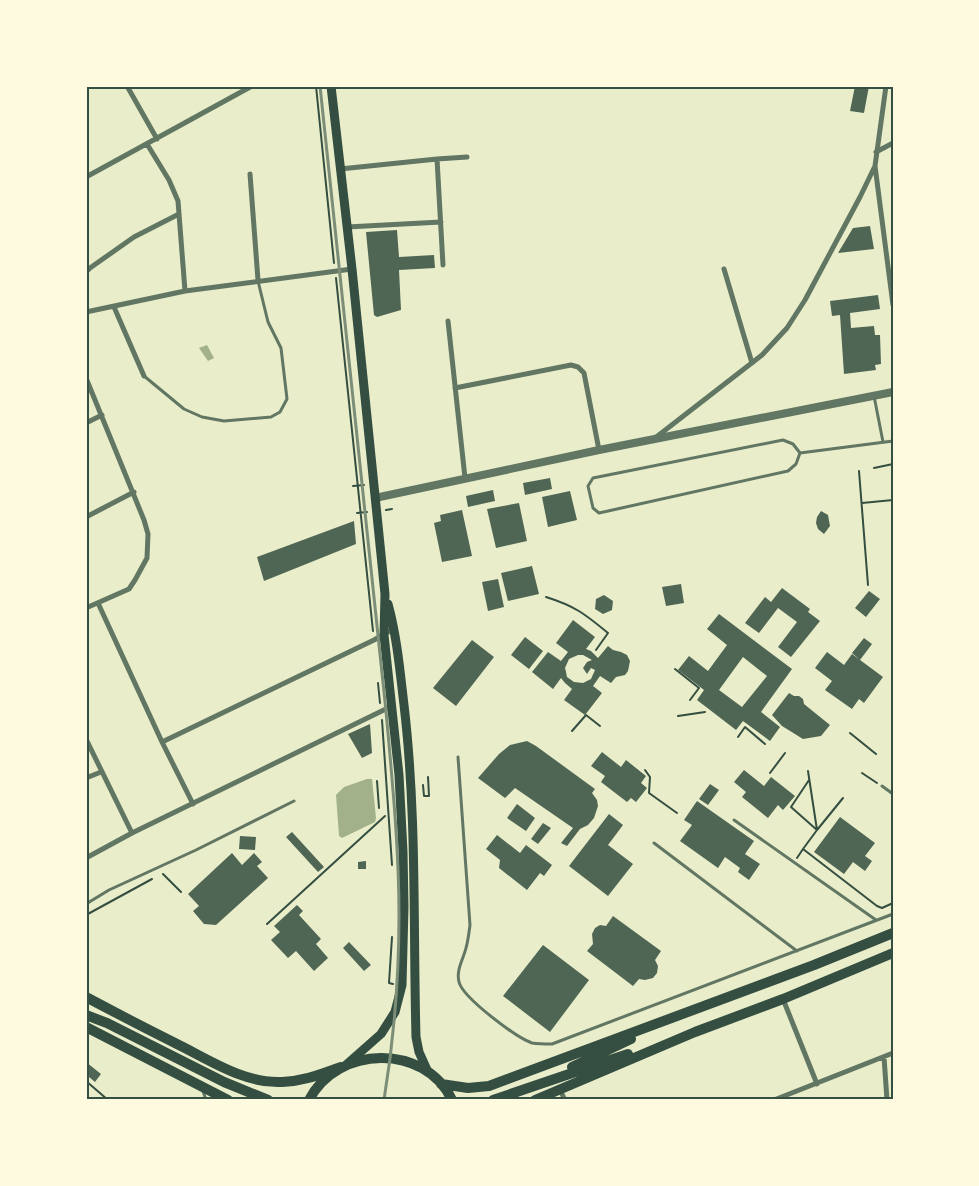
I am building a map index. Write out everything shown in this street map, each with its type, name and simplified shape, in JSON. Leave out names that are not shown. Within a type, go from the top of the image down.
[{"type":"highway","points":[[441,1084],[468,1088],[489,1086],[682,1015],[893,933]]},
{"type":"highway","points":[[494,1100],[533,1085],[695,1032],[783,999],[893,953]]},
{"type":"highway","points":[[86,997],[218,1065],[259,1080],[281,1082],[315,1077],[363,1059],[391,1058],[404,1060],[428,1072],[441,1084],[452,1100]]},
{"type":"highway","points":[[86,1008],[108,1023],[224,1082],[268,1100]]},
{"type":"highway","points":[[533,1085],[682,1015]]},
{"type":"highway","points":[[86,1016],[108,1023]]},
{"type":"highway","points":[[86,1027],[228,1100]]},
{"type":"highway","points":[[535,1100],[695,1032]]},
{"type":"highway","points":[[309,1100],[319,1084],[344,1066]]},
{"type":"main road","points":[[330,86],[352,269],[385,594],[384,635],[399,775],[404,907],[402,985],[395,1012],[381,1034],[344,1066]]},
{"type":"main road","points":[[385,594],[395,628],[410,754],[416,1037],[419,1052],[428,1072]]},
{"type":"street","points":[[127,86],[157,139]]},
{"type":"street","points":[[86,176],[252,86]]},
{"type":"street","points":[[886,86],[875,166],[890,264],[893,306]]},
{"type":"street","points":[[876,152],[893,143]]},
{"type":"street","points":[[147,144],[169,180],[178,201],[184,291]]},
{"type":"street","points":[[340,169],[467,157]]},
{"type":"street","points":[[437,159],[443,265]]},
{"type":"street","points":[[654,439],[762,355],[792,321],[875,166]]},
{"type":"street","points":[[250,174],[258,280]]},
{"type":"street","points":[[86,272],[121,245],[179,214]]},
{"type":"street","points":[[347,228],[441,222]]},
{"type":"street","points":[[86,312],[184,291],[352,269]]},
{"type":"street","points":[[724,269],[752,363]]},
{"type":"street","points":[[114,307],[144,376]]},
{"type":"street","points":[[448,321],[464,478]]},
{"type":"street","points":[[455,388],[571,365],[578,367],[584,373],[599,450]]},
{"type":"street","points":[[86,378],[134,492],[144,520],[148,540],[147,558],[136,580],[129,589],[86,608]]},
{"type":"street","points":[[375,498],[599,450],[893,392]]},
{"type":"street","points":[[86,423],[102,415]]},
{"type":"street","points":[[86,517],[134,492]]},
{"type":"street","points":[[98,603],[162,742],[194,804]]},
{"type":"street","points":[[162,742],[374,640],[395,628]]},
{"type":"street","points":[[86,858],[132,833],[392,706]]},
{"type":"street","points":[[86,739],[132,833]]},
{"type":"street","points":[[86,778],[101,772]]},
{"type":"street","points":[[783,999],[817,1084]]},
{"type":"street","points":[[774,1100],[893,1053]]},
{"type":"street","points":[[884,1057],[887,1100]]},
{"type":"street","points":[[560,1090],[565,1100]]},
{"type":"lane","points":[[144,376],[184,409],[202,417],[224,421],[271,417],[280,412],[287,399],[281,348],[268,322],[258,280]]},
{"type":"lane","points":[[874,396],[883,442]]},
{"type":"lane","points":[[784,440],[793,444],[800,453],[796,464],[788,471],[599,513],[593,508],[588,486],[593,478],[784,440]]},
{"type":"lane","points":[[800,453],[893,441]]},
{"type":"lane","points":[[458,758],[470,926],[466,949],[458,972],[459,983],[466,994],[477,1004],[510,1030],[530,1042],[552,1044],[893,914]]},
{"type":"lane","points":[[882,786],[893,794]]},
{"type":"lane","points":[[86,904],[109,890],[196,850],[294,801]]},
{"type":"lane","points":[[734,820],[877,920]]},
{"type":"lane","points":[[654,843],[796,951]]},
{"type":"lane","points":[[198,1084],[206,1095],[206,1100]]},
{"type":"path","points":[[316,86],[374,640]]},
{"type":"path","points":[[874,468],[893,464]]},
{"type":"path","points":[[859,471],[868,585]]},
{"type":"path","points":[[862,503],[893,500]]},
{"type":"path","points":[[546,597],[564,602],[580,611],[608,633],[596,650]]},
{"type":"path","points":[[675,670],[699,688],[690,700]]},
{"type":"path","points":[[378,677],[392,871]]},
{"type":"path","points":[[678,716],[705,712]]},
{"type":"path","points":[[572,731],[586,715],[600,726]]},
{"type":"path","points":[[738,737],[745,727],[765,744]]},
{"type":"path","points":[[850,733],[876,754]]},
{"type":"path","points":[[770,773],[785,753]]},
{"type":"path","points":[[645,770],[650,777],[649,793],[677,813]]},
{"type":"path","points":[[808,771],[817,830]]},
{"type":"path","points":[[862,773],[882,786]]},
{"type":"path","points":[[423,786],[424,796],[429,796],[428,778]]},
{"type":"path","points":[[809,780],[790,807],[817,830]]},
{"type":"path","points":[[377,781],[379,808]]},
{"type":"path","points":[[843,798],[803,849],[877,906],[882,908],[893,903]]},
{"type":"path","points":[[267,924],[385,816]]},
{"type":"path","points":[[162,873],[181,892]]},
{"type":"path","points":[[86,915],[154,878]]},
{"type":"path","points":[[389,983],[392,934]]},
{"type":"path","points":[[86,1081],[108,1100]]},
{"type":"shaded area","points":[[207,345],[214,358],[208,361],[199,348]]},
{"type":"shaded area","points":[[372,779],[375,822],[342,838],[339,836],[336,795],[344,787]]},
{"type":"building","points":[[855,86],[869,86],[864,113],[850,111]]},
{"type":"building","points":[[870,226],[874,249],[838,253],[853,228]]},
{"type":"building","points":[[397,230],[399,257],[434,255],[435,268],[399,270],[401,310],[377,317],[374,315],[366,232]]},
{"type":"building","points":[[878,295],[880,309],[850,313],[851,328],[874,326],[875,335],[880,335],[881,364],[875,365],[876,370],[844,374],[840,315],[832,316],[830,301]]},
{"type":"building","points":[[550,478],[552,489],[525,495],[523,483]]},
{"type":"building","points":[[493,490],[495,501],[468,507],[466,496]]},
{"type":"building","points":[[570,491],[577,520],[548,527],[542,497]]},
{"type":"building","points":[[519,503],[527,541],[496,548],[487,509]]},
{"type":"building","points":[[462,510],[472,556],[442,562],[434,523],[441,521],[440,515]]},
{"type":"building","points":[[821,511],[828,515],[830,526],[824,534],[818,529],[816,523]]},
{"type":"building","points":[[354,521],[356,544],[264,581],[257,557]]},
{"type":"building","points":[[532,566],[539,594],[508,601],[501,573]]},
{"type":"building","points":[[498,579],[504,607],[488,611],[482,582]]},
{"type":"building","points":[[681,584],[684,603],[666,606],[662,587]]},
{"type":"building","points":[[782,588],[810,609],[808,612],[820,621],[791,657],[778,647],[797,622],[778,608],[759,633],[745,623],[765,597],[771,602]]},
{"type":"building","points":[[869,591],[880,599],[866,617],[855,608]]},
{"type":"building","points":[[604,595],[613,601],[612,610],[603,614],[595,609],[596,599]]},
{"type":"building","points":[[719,614],[792,669],[761,712],[780,727],[770,741],[743,721],[736,730],[697,700],[704,690],[678,670],[689,656],[708,671],[727,645],[707,629]],"holes":[[[743,657],[767,676],[742,707],[719,690]]]},
{"type":"building","points":[[573,620],[595,637],[586,649],[598,658],[608,646],[627,655],[630,661],[625,675],[616,677],[611,683],[600,676],[593,686],[602,693],[585,715],[564,700],[572,689],[561,678],[553,689],[532,672],[548,652],[561,661],[568,652],[556,643]],"holes":[[[583,655],[592,660],[587,662],[583,668],[587,674],[591,668],[595,670],[591,679],[583,683],[574,682],[567,677],[565,668],[569,659]]]},
{"type":"building","points":[[525,637],[543,651],[529,669],[511,655]]},
{"type":"building","points":[[864,638],[872,644],[860,660],[852,653]]},
{"type":"building","points":[[472,640],[494,657],[456,706],[433,688]]},
{"type":"building","points":[[827,652],[844,665],[852,654],[883,677],[864,703],[859,699],[852,709],[825,690],[832,681],[815,668]]},
{"type":"building","points":[[789,693],[803,699],[804,704],[830,725],[821,736],[803,739],[782,726],[772,715]]},
{"type":"building","points":[[370,724],[372,753],[362,758],[348,734]]},
{"type":"building","points":[[527,741],[595,789],[592,793],[597,800],[598,806],[594,818],[588,825],[580,829],[567,846],[561,843],[573,828],[515,788],[505,798],[478,778],[499,754],[510,745]]},
{"type":"building","points":[[602,752],[621,767],[626,760],[646,776],[641,783],[647,788],[636,802],[631,798],[627,802],[601,782],[605,776],[591,766]]},
{"type":"building","points":[[744,770],[764,786],[771,777],[795,796],[783,810],[778,805],[768,818],[742,797],[746,792],[734,782]]},
{"type":"building","points":[[710,784],[719,790],[708,805],[699,799]]},
{"type":"building","points":[[697,801],[754,841],[745,854],[760,864],[749,880],[738,872],[740,868],[725,857],[718,868],[680,841],[692,825],[684,820]]},
{"type":"building","points":[[517,804],[535,818],[526,831],[507,818]]},
{"type":"building","points":[[609,814],[623,825],[608,845],[633,864],[608,896],[569,866]]},
{"type":"building","points":[[840,817],[875,843],[865,856],[872,861],[865,871],[853,862],[844,874],[814,852]]},
{"type":"building","points":[[543,823],[551,828],[538,844],[531,839]]},
{"type":"building","points":[[292,832],[324,867],[318,872],[286,837]]},
{"type":"building","points":[[497,835],[520,853],[526,845],[552,865],[544,876],[540,873],[527,890],[499,868],[500,860],[486,849]]},
{"type":"building","points":[[240,836],[256,837],[255,850],[239,849]]},
{"type":"building","points":[[232,853],[242,865],[254,853],[262,862],[257,866],[268,878],[216,925],[204,924],[193,911],[199,906],[188,894]]},
{"type":"building","points":[[366,861],[366,869],[358,869],[358,862]]},
{"type":"building","points":[[297,905],[303,911],[299,915],[321,939],[316,944],[328,958],[314,971],[296,951],[288,958],[271,940],[280,932],[274,926]]},
{"type":"building","points":[[613,916],[661,951],[655,960],[658,966],[657,973],[653,978],[639,979],[633,986],[587,951],[593,944],[592,934],[595,928],[600,925],[606,926]]},
{"type":"building","points":[[349,942],[371,965],[364,971],[343,948]]},
{"type":"building","points":[[543,945],[589,980],[550,1032],[503,996]]},
{"type":"building","points":[[86,1062],[101,1074],[95,1082],[89,1077],[86,1078]]},
{"type":"railway","points":[[320,86],[393,787],[399,889],[398,961],[393,1031],[384,1100]]}]
